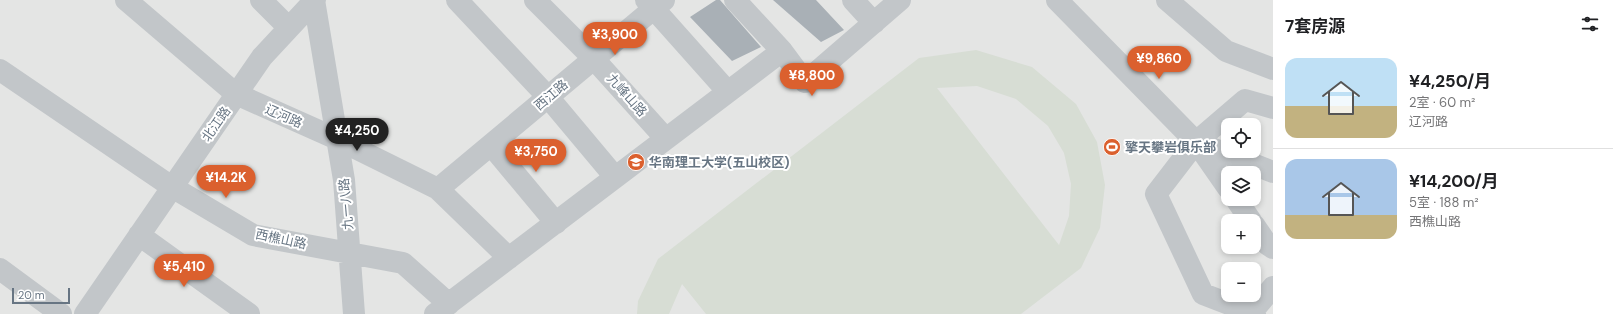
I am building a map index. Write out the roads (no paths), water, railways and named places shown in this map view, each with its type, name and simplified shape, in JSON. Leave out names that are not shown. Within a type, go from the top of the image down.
[{"type":"street","name":"辽河路","points":[[126,0],[236,94],[337,139],[438,189],[509,258]]},
{"type":"street","points":[[262,0],[289,28]]},
{"type":"street","name":"北江路","points":[[85,314],[262,57],[314,0]]},
{"type":"street","name":"九一八路","points":[[314,0],[344,180],[354,314]]},
{"type":"street","points":[[457,0],[548,97],[615,177]]},
{"type":"street","name":"九峰山路","points":[[535,0],[594,59],[666,139]]},
{"type":"street","points":[[735,0],[782,51],[805,82],[900,0]]},
{"type":"street","points":[[853,0],[874,23]]},
{"type":"street","points":[[1057,0],[1196,142],[1221,178]]},
{"type":"street","points":[[1167,0],[1226,51],[1273,70]]},
{"type":"street","points":[[654,3],[728,92]]},
{"type":"street","name":"西江路","points":[[438,189],[594,59],[654,3]]},
{"type":"street","points":[[442,309],[782,51]]},
{"type":"street","name":"西樵山路","points":[[0,70],[172,187],[252,235],[404,263],[442,309]]},
{"type":"street","points":[[1273,108],[1245,100],[1196,142],[1156,194],[1203,294],[1253,313],[1273,287]]},
{"type":"street","points":[[1196,142],[1273,172]]},
{"type":"street","points":[[491,145],[556,223]]},
{"type":"street","points":[[1261,234],[1273,248]]},
{"type":"street","points":[[139,235],[249,314]]},
{"type":"street","points":[[0,269],[61,314]]},
{"type":"place","name":"擎天攀岩俱乐部","points":[[1112,147]]},
{"type":"place","name":"华南理工大学(五山校区)","points":[[636,162]]}]
